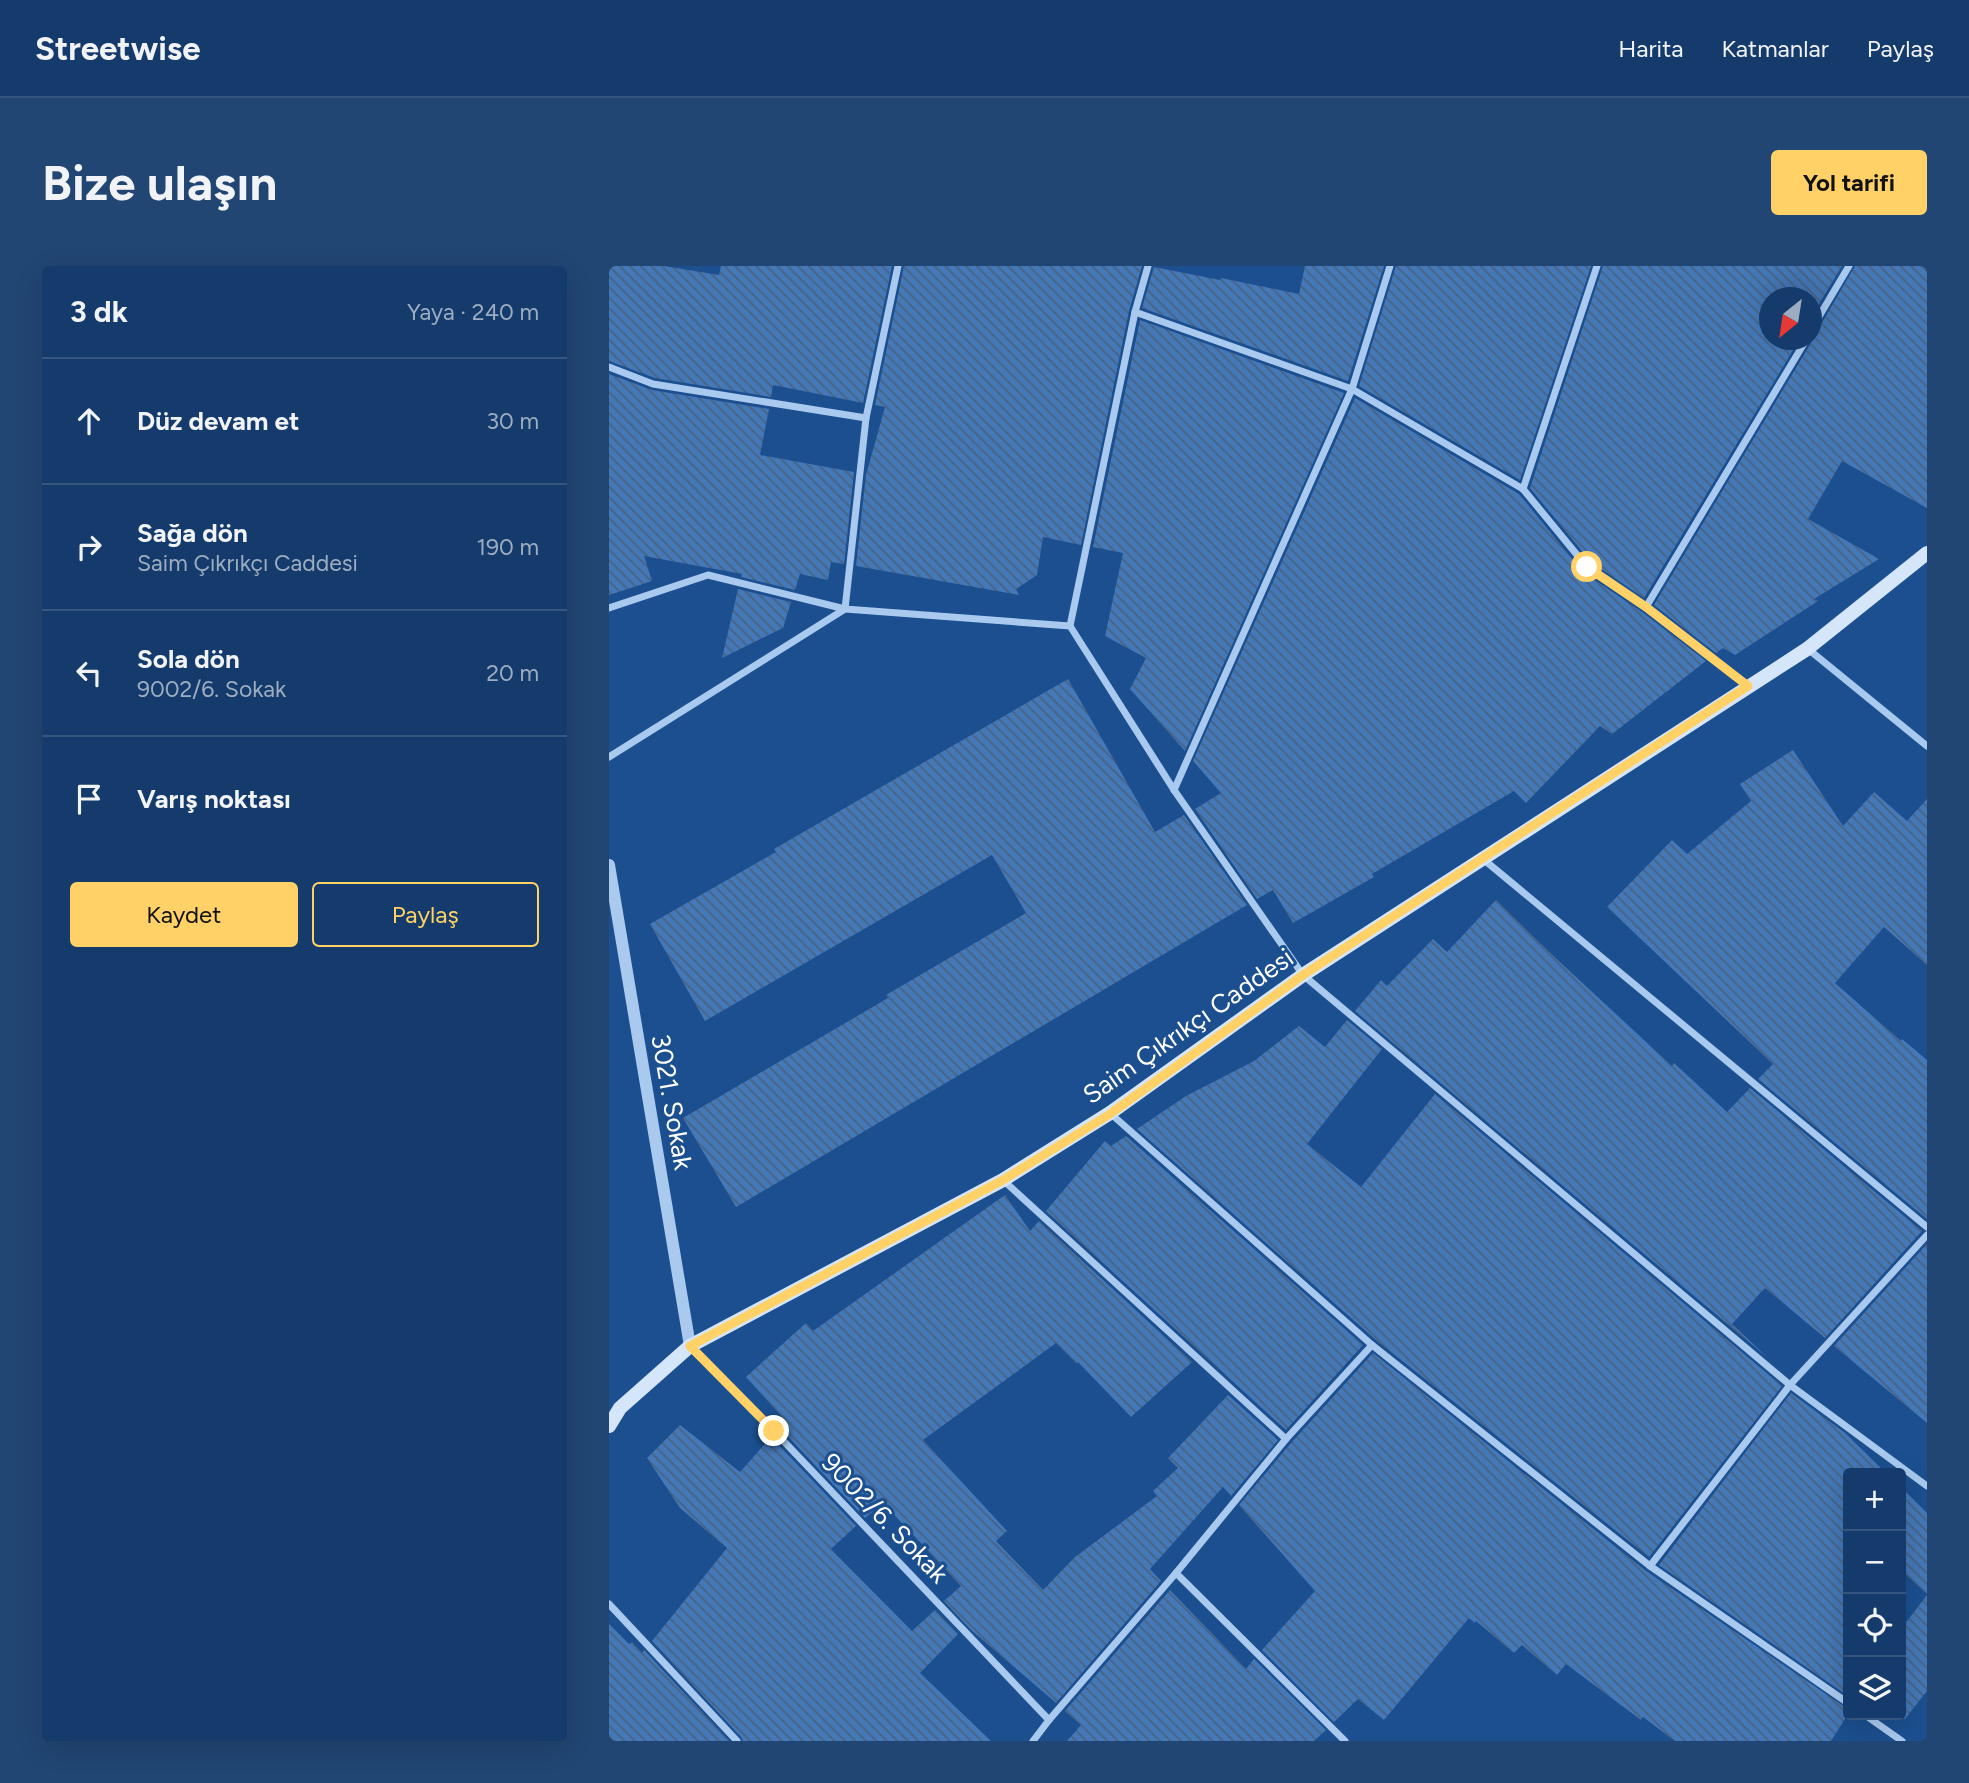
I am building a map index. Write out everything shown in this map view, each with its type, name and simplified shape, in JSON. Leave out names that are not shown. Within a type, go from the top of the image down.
[{"type":"main road","name":"Saim Çıkrıkçı Caddesi","points":[[609,1426],[620,1408],[690,1346],[1003,1180],[1110,1114],[1303,975],[1807,649],[1927,553]]},
{"type":"street","points":[[845,609],[866,418],[898,266]]},
{"type":"street","points":[[1147,266],[1070,626],[1174,790],[1303,975],[1790,1385],[1927,1486]]},
{"type":"street","points":[[1174,790],[1352,389],[1390,266]]},
{"type":"street","points":[[1523,489],[1597,266]]},
{"type":"street","points":[[1822,311],[1849,266]]},
{"type":"street","points":[[1136,312],[1352,389],[1523,489],[1587,567],[1646,607],[1748,686]]},
{"type":"street","points":[[1646,607],[1800,350]]},
{"type":"street","points":[[609,367],[653,384],[866,418]]},
{"type":"street","points":[[609,608],[708,576],[845,609],[1070,626]]},
{"type":"street","points":[[609,757],[845,609]]},
{"type":"street","points":[[1807,649],[1927,746]]},
{"type":"street","points":[[1483,859],[1927,1227]]},
{"type":"street","name":"3021. Sokak","points":[[609,865],[690,1346]]},
{"type":"street","points":[[1110,1114],[1372,1345],[1650,1566],[1843,1700]]},
{"type":"street","points":[[1003,1180],[1286,1439]]},
{"type":"street","points":[[1650,1566],[1790,1385],[1927,1235]]},
{"type":"street","points":[[1033,1741],[1286,1439],[1372,1345]]},
{"type":"street","name":"9002/6. Sokak","points":[[690,1346],[1049,1720]]},
{"type":"street","points":[[1176,1573],[1345,1741]]},
{"type":"street","points":[[609,1604],[737,1741]]},
{"type":"street","points":[[1872,1720],[1902,1741]]},
{"type":"building","points":[[609,266],[664,266],[719,275],[721,266],[892,266],[863,403],[773,385],[771,397],[655,378],[609,361]]},
{"type":"building","points":[[904,266],[1142,266],[1129,311],[1081,545],[1043,537],[1037,575],[1016,589],[1019,595],[856,566],[866,475],[885,407],[875,405]]},
{"type":"building","points":[[1305,266],[1384,266],[1348,381],[1142,308],[1154,267],[1299,294]]},
{"type":"building","points":[[1396,266],[1591,266],[1520,480],[1359,386]]},
{"type":"building","points":[[1603,266],[1842,266],[1822,299],[1822,287],[1759,287],[1759,350],[1793,350],[1644,598],[1591,562],[1530,488]]},
{"type":"building","points":[[1855,266],[1927,266],[1927,508],[1842,461],[1808,519],[1879,559],[1814,599],[1818,601],[1735,655],[1723,648],[1716,653],[1654,605],[1807,350],[1822,350],[1822,323]]},
{"type":"building","points":[[1140,320],[1344,393],[1185,751],[1130,689],[1146,658],[1105,636],[1123,553],[1093,547]]},
{"type":"building","points":[[609,374],[652,390],[769,409],[760,455],[854,472],[844,564],[831,562],[828,580],[800,574],[795,590],[741,577],[742,574],[644,556],[652,581],[609,595]]},
{"type":"building","points":[[1355,398],[1519,494],[1583,572],[1642,612],[1706,661],[1612,734],[1600,726],[1526,803],[1514,791],[1293,923],[1273,890],[1257,899],[1195,809],[1221,793],[1193,761]]},
{"type":"building","points":[[738,589],[791,602],[783,628],[722,658]]},
{"type":"building","points":[[1068,679],[1155,832],[1184,815],[1247,905],[736,1207],[683,1118],[888,998],[886,995],[1026,913],[992,855],[705,1021],[650,924]]},
{"type":"building","points":[[1793,750],[1843,826],[1874,792],[1907,821],[1927,799],[1927,965],[1884,927],[1835,983],[1901,1041],[1902,1039],[1927,1060],[1927,1219],[1758,1079],[1773,1064],[1607,907],[1672,840],[1687,854],[1751,801],[1740,784]]},
{"type":"building","points":[[1496,900],[1672,1066],[1674,1063],[1727,1112],[1750,1088],[1922,1231],[1825,1338],[1765,1288],[1732,1324],[1768,1358],[1355,1011],[1381,980],[1387,986],[1433,939],[1447,952]]},
{"type":"building","points":[[1347,1020],[1382,1049],[1307,1144],[1361,1187],[1435,1094],[1782,1386],[1649,1557],[1376,1340],[1137,1129],[1186,1096],[1254,1061],[1299,1026],[1325,1047]]},
{"type":"building","points":[[1126,1136],[1363,1345],[1286,1430],[1046,1211],[1105,1141],[1111,1146]]},
{"type":"building","points":[[1005,1195],[1030,1231],[1039,1221],[1192,1362],[1131,1417],[1056,1343],[923,1440],[1007,1531],[996,1541],[1043,1590],[1075,1557],[1157,1496],[1153,1491],[1178,1468],[1168,1458],[1228,1395],[1278,1440],[1231,1496],[1223,1487],[1150,1569],[1161,1581],[1056,1703],[970,1629],[944,1601],[961,1586],[883,1503],[865,1518],[779,1427],[785,1420],[746,1377],[806,1323],[813,1331]]},
{"type":"building","points":[[1927,1244],[1927,1423],[1834,1346]]},
{"type":"building","points":[[1373,1353],[1646,1571],[1843,1706],[1844,1720],[1831,1741],[1675,1741],[1643,1717],[1641,1720],[1566,1664],[1557,1675],[1522,1645],[1514,1653],[1469,1618],[1384,1720],[1358,1699],[1334,1722],[1262,1650],[1315,1591],[1239,1505]]},
{"type":"building","points":[[1791,1393],[1845,1433],[1881,1468],[1843,1468],[1843,1693],[1659,1565]]},
{"type":"building","points":[[680,1425],[740,1472],[771,1437],[856,1526],[831,1549],[912,1631],[935,1610],[958,1634],[920,1673],[991,1741],[743,1741],[652,1641],[727,1548],[680,1508],[647,1458]]},
{"type":"building","points":[[1906,1492],[1927,1513],[1927,1594],[1906,1575]]},
{"type":"building","points":[[1170,1590],[1246,1669],[1254,1659],[1326,1730],[1314,1741],[1067,1741],[1081,1725],[1065,1711]]},
{"type":"building","points":[[1927,1595],[1927,1691],[1906,1718],[1906,1657],[1906,1622]]},
{"type":"building","points":[[609,1624],[629,1644],[632,1642],[642,1653],[644,1650],[729,1741],[609,1741]]},
{"type":"route","points":[[774,1431],[690,1346],[1003,1180],[1110,1114],[1303,975],[1748,686],[1646,607],[1587,567]]}]
